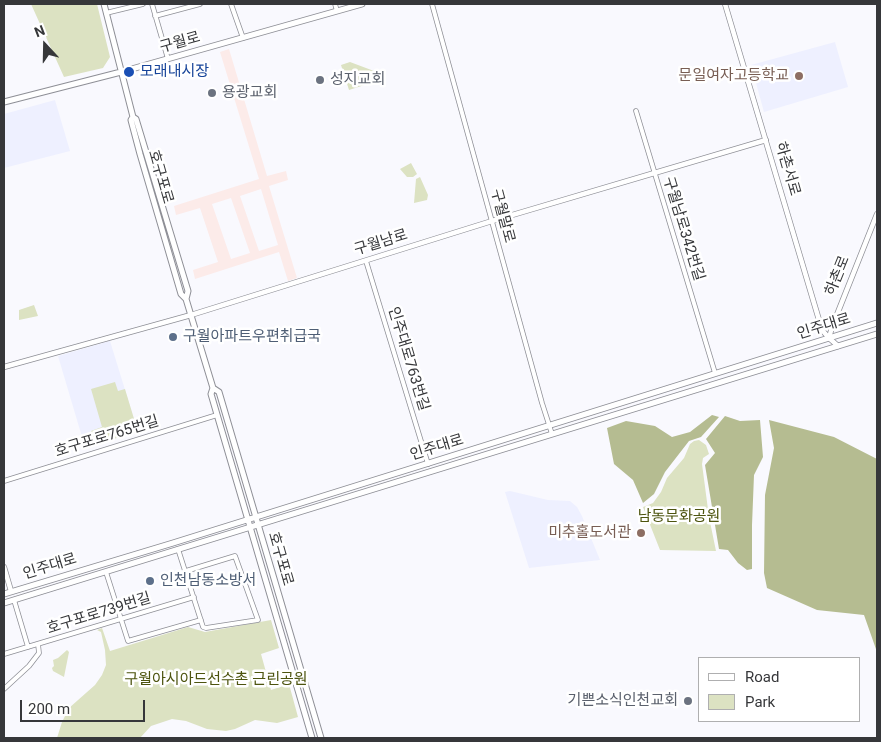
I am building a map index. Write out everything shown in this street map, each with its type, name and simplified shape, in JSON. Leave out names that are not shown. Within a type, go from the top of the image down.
[{"type":"main road","name":"호구포로","points":[[104,4],[133,117],[136,119],[188,292],[186,298],[213,388],[211,394],[312,738]]},
{"type":"main road","name":"구월로","points":[[4,102],[121,72],[362,4]]},
{"type":"main road","name":"인주대로","points":[[4,594],[877,324]]},
{"type":"main road","name":"인주대로","points":[[4,603],[877,334]]},
{"type":"main road","name":"호구포로","points":[[213,388],[219,392],[321,738]]},
{"type":"street","points":[[106,13],[143,4]]},
{"type":"street","points":[[152,4],[168,59]]},
{"type":"street","points":[[155,16],[200,4]]},
{"type":"street","points":[[231,4],[243,38]]},
{"type":"street","points":[[335,4],[337,11]]},
{"type":"street","name":"구월말로","points":[[432,4],[552,434]]},
{"type":"street","name":"하촌서로","points":[[725,4],[822,330],[829,338]]},
{"type":"street","name":"구월남로342번길","points":[[636,111],[715,373]]},
{"type":"street","name":"구월남로","points":[[4,367],[191,316],[492,221],[766,140]]},
{"type":"street","name":"하촌로","points":[[829,338],[839,307],[877,214]]},
{"type":"street","name":"인주대로763번길","points":[[366,261],[428,464]]},
{"type":"street","points":[[829,338],[838,346]]},
{"type":"street","name":"호구포로765번길","points":[[4,480],[217,415]]},
{"type":"street","points":[[178,550],[203,627],[258,620],[235,556],[186,571]]},
{"type":"street","points":[[4,567],[11,592]]},
{"type":"street","points":[[106,572],[128,641],[201,620]]},
{"type":"street","name":"호구포로739번길","points":[[4,654],[194,597]]},
{"type":"street","points":[[14,600],[28,647]]},
{"type":"street","name":"호구포로739번길","points":[[5,688],[21,675],[34,660],[38,653],[38,644]]},
{"type":"shaded area","name":"문일여자고등학교","points":[[835,42],[848,87],[764,112],[751,65]]},
{"type":"shaded area","name":"모래내시장","points":[[229,49],[267,176],[286,171],[288,180],[269,186],[297,278],[288,281],[279,252],[195,279],[193,270],[218,262],[200,208],[176,215],[174,206],[259,179],[220,52]],"holes":[[[261,189],[278,245],[259,251],[240,196]],[[231,198],[250,253],[231,259],[212,204]]]},
{"type":"shaded area","points":[[55,100],[70,151],[4,168],[4,114]]},
{"type":"shaded area","points":[[110,341],[138,432],[85,447],[58,356]]},
{"type":"shaded area","points":[[510,491],[548,500],[570,501],[577,507],[582,516],[600,560],[529,568],[505,492]]},
{"type":"green space","points":[[31,4],[97,4],[110,57],[103,68],[64,77]]},
{"type":"green space","points":[[350,62],[382,74],[383,79],[349,90],[341,65]]},
{"type":"green space","points":[[411,163],[417,174],[413,177],[407,177],[400,169]]},
{"type":"green space","points":[[420,177],[428,195],[427,200],[414,203],[416,179]]},
{"type":"green space","points":[[34,305],[38,316],[19,320],[19,310]]},
{"type":"green space","points":[[115,382],[118,391],[125,389],[138,432],[92,445],[91,431],[102,427],[91,389]]},
{"type":"green space","points":[[712,415],[719,417],[701,437],[689,441],[665,472],[654,494],[643,503],[633,480],[614,464],[607,428],[626,421],[655,426],[672,437],[690,432]]},
{"type":"green space","points":[[725,416],[740,421],[760,420],[763,457],[754,475],[752,569],[747,570],[738,563],[728,550],[719,549],[705,465],[715,453],[706,439]]},
{"type":"green space","points":[[769,420],[834,437],[877,459],[877,652],[864,615],[817,610],[767,588],[764,573],[765,495],[774,448]]},
{"type":"green space","name":"남동문화공원","points":[[699,440],[706,445],[709,454],[703,458],[702,464],[709,517],[716,551],[660,550],[643,507],[653,503],[661,492],[667,478],[684,458],[690,444]]},
{"type":"green space","name":"구월아시아드선수촌 근린공원","points":[[271,620],[279,648],[261,654],[271,690],[289,684],[298,717],[277,723],[255,720],[226,731],[207,729],[186,721],[172,719],[151,726],[140,738],[57,738],[69,708],[95,685],[106,665],[101,632],[97,630],[102,628],[110,651],[188,627],[205,632]]},
{"type":"green space","points":[[67,650],[69,652],[64,677],[53,671],[52,668],[54,666],[53,660]]},
{"type":"place","name":"모래내시장","points":[[129,72]]},
{"type":"place","name":"문일여자고등학교","points":[[799,76]]},
{"type":"place","name":"성지교회","points":[[320,80]]},
{"type":"place","name":"용광교회","points":[[212,93]]},
{"type":"place","name":"구월아파트우편취급국","points":[[173,337]]},
{"type":"place","name":"미추홀도서관","points":[[641,533]]},
{"type":"place","name":"인천남동소방서","points":[[150,581]]},
{"type":"place","name":"기쁜소식인천교회","points":[[688,701]]}]
